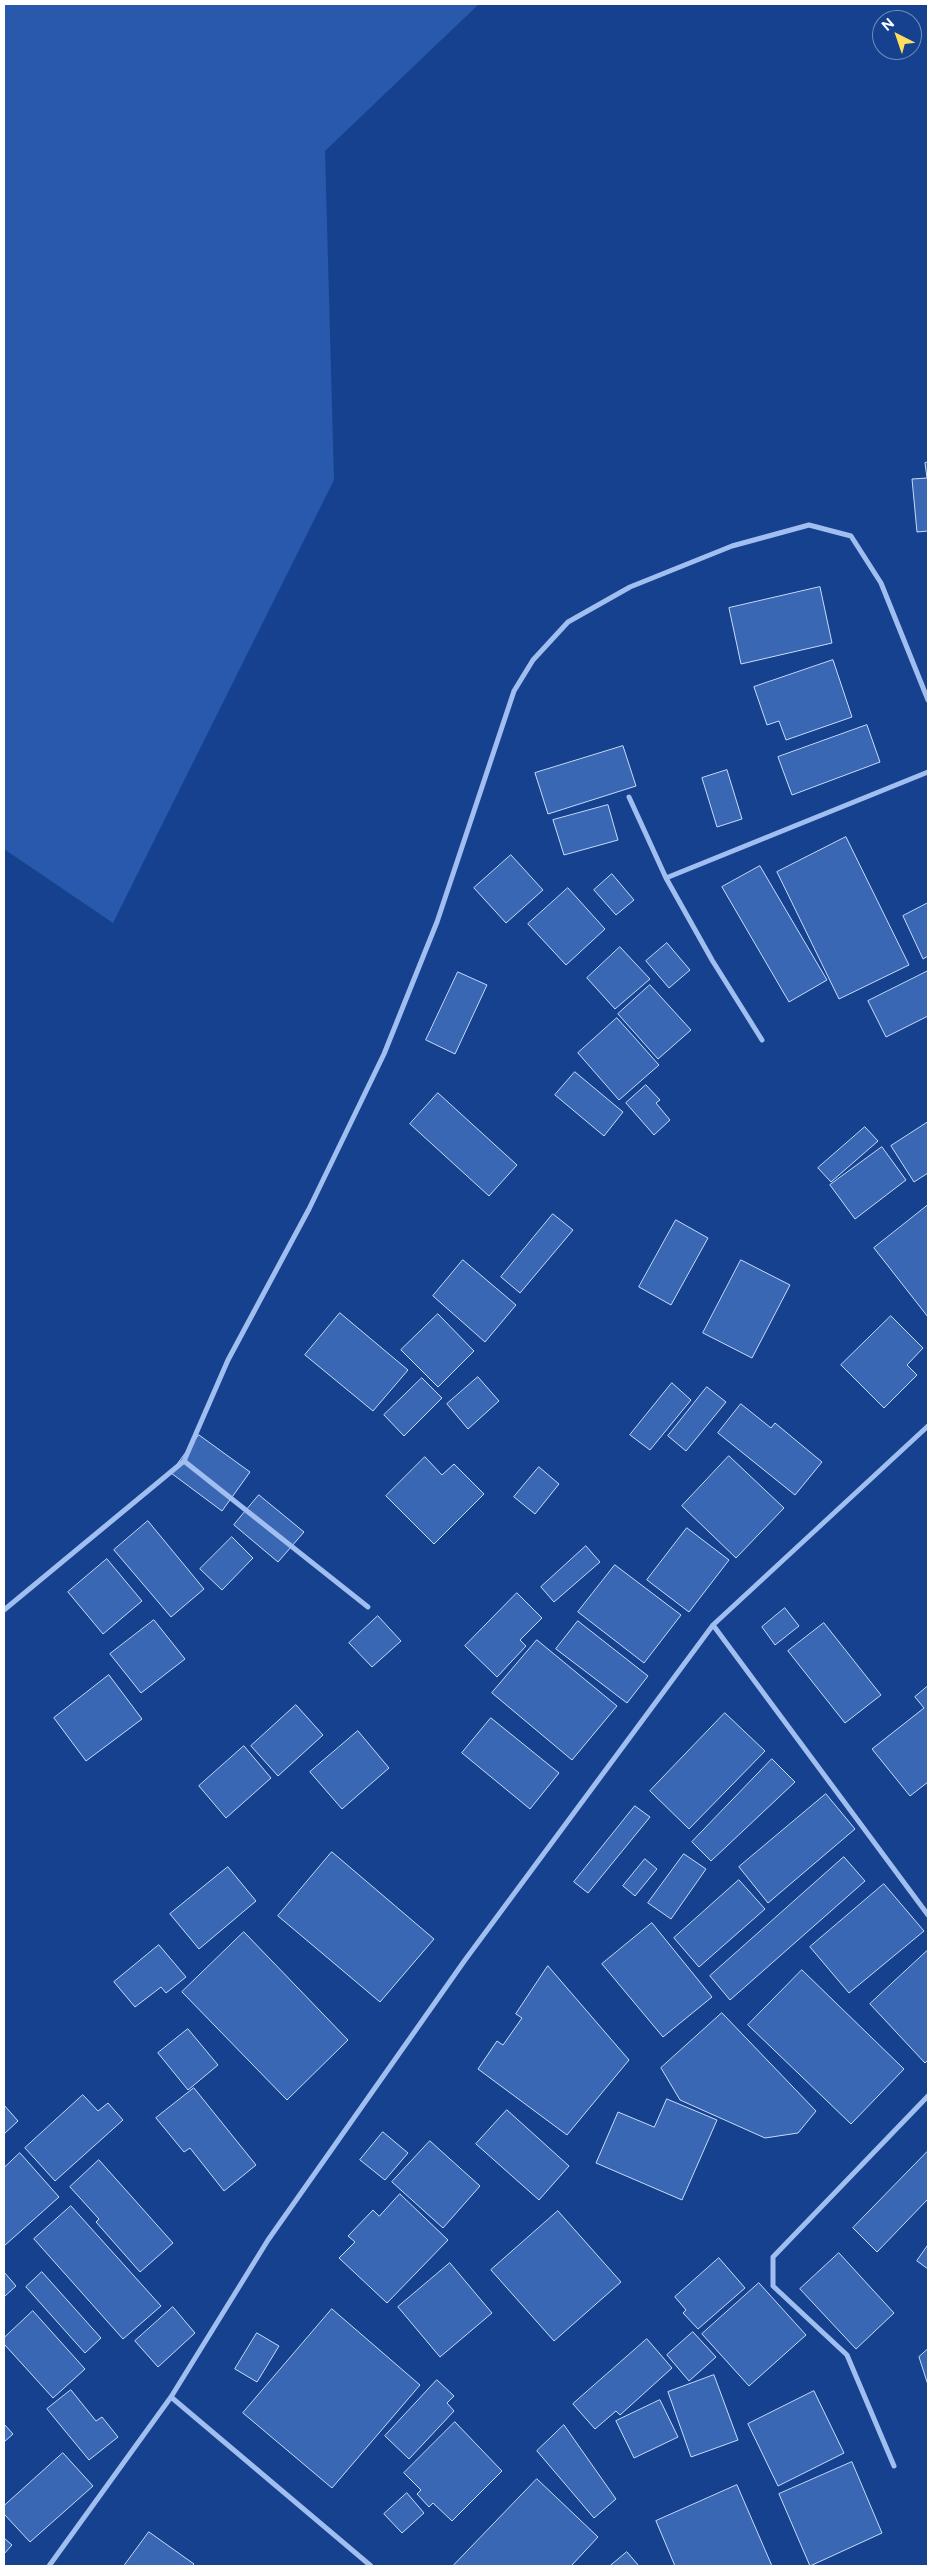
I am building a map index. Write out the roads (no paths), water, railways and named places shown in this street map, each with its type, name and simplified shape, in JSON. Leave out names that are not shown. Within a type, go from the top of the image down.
[{"type":"street","points":[[4,1610],[184,1461],[228,1360],[309,1209],[384,1054],[437,922],[514,691],[533,660],[568,622],[630,587],[732,546],[809,524],[851,536],[881,583],[928,700]]},
{"type":"street","points":[[666,878],[928,772]]},
{"type":"street","points":[[628,797],[666,878],[712,960],[762,1040]]},
{"type":"street","points":[[48,2566],[171,2398],[268,2240],[465,1960],[713,1625],[928,1426]]},
{"type":"street","points":[[184,1461],[368,1607]]},
{"type":"street","points":[[713,1625],[928,1915]]},
{"type":"street","points":[[894,2466],[847,2355],[773,2286],[773,2257],[928,2096]]},
{"type":"street","points":[[171,2398],[372,2566]]}]
